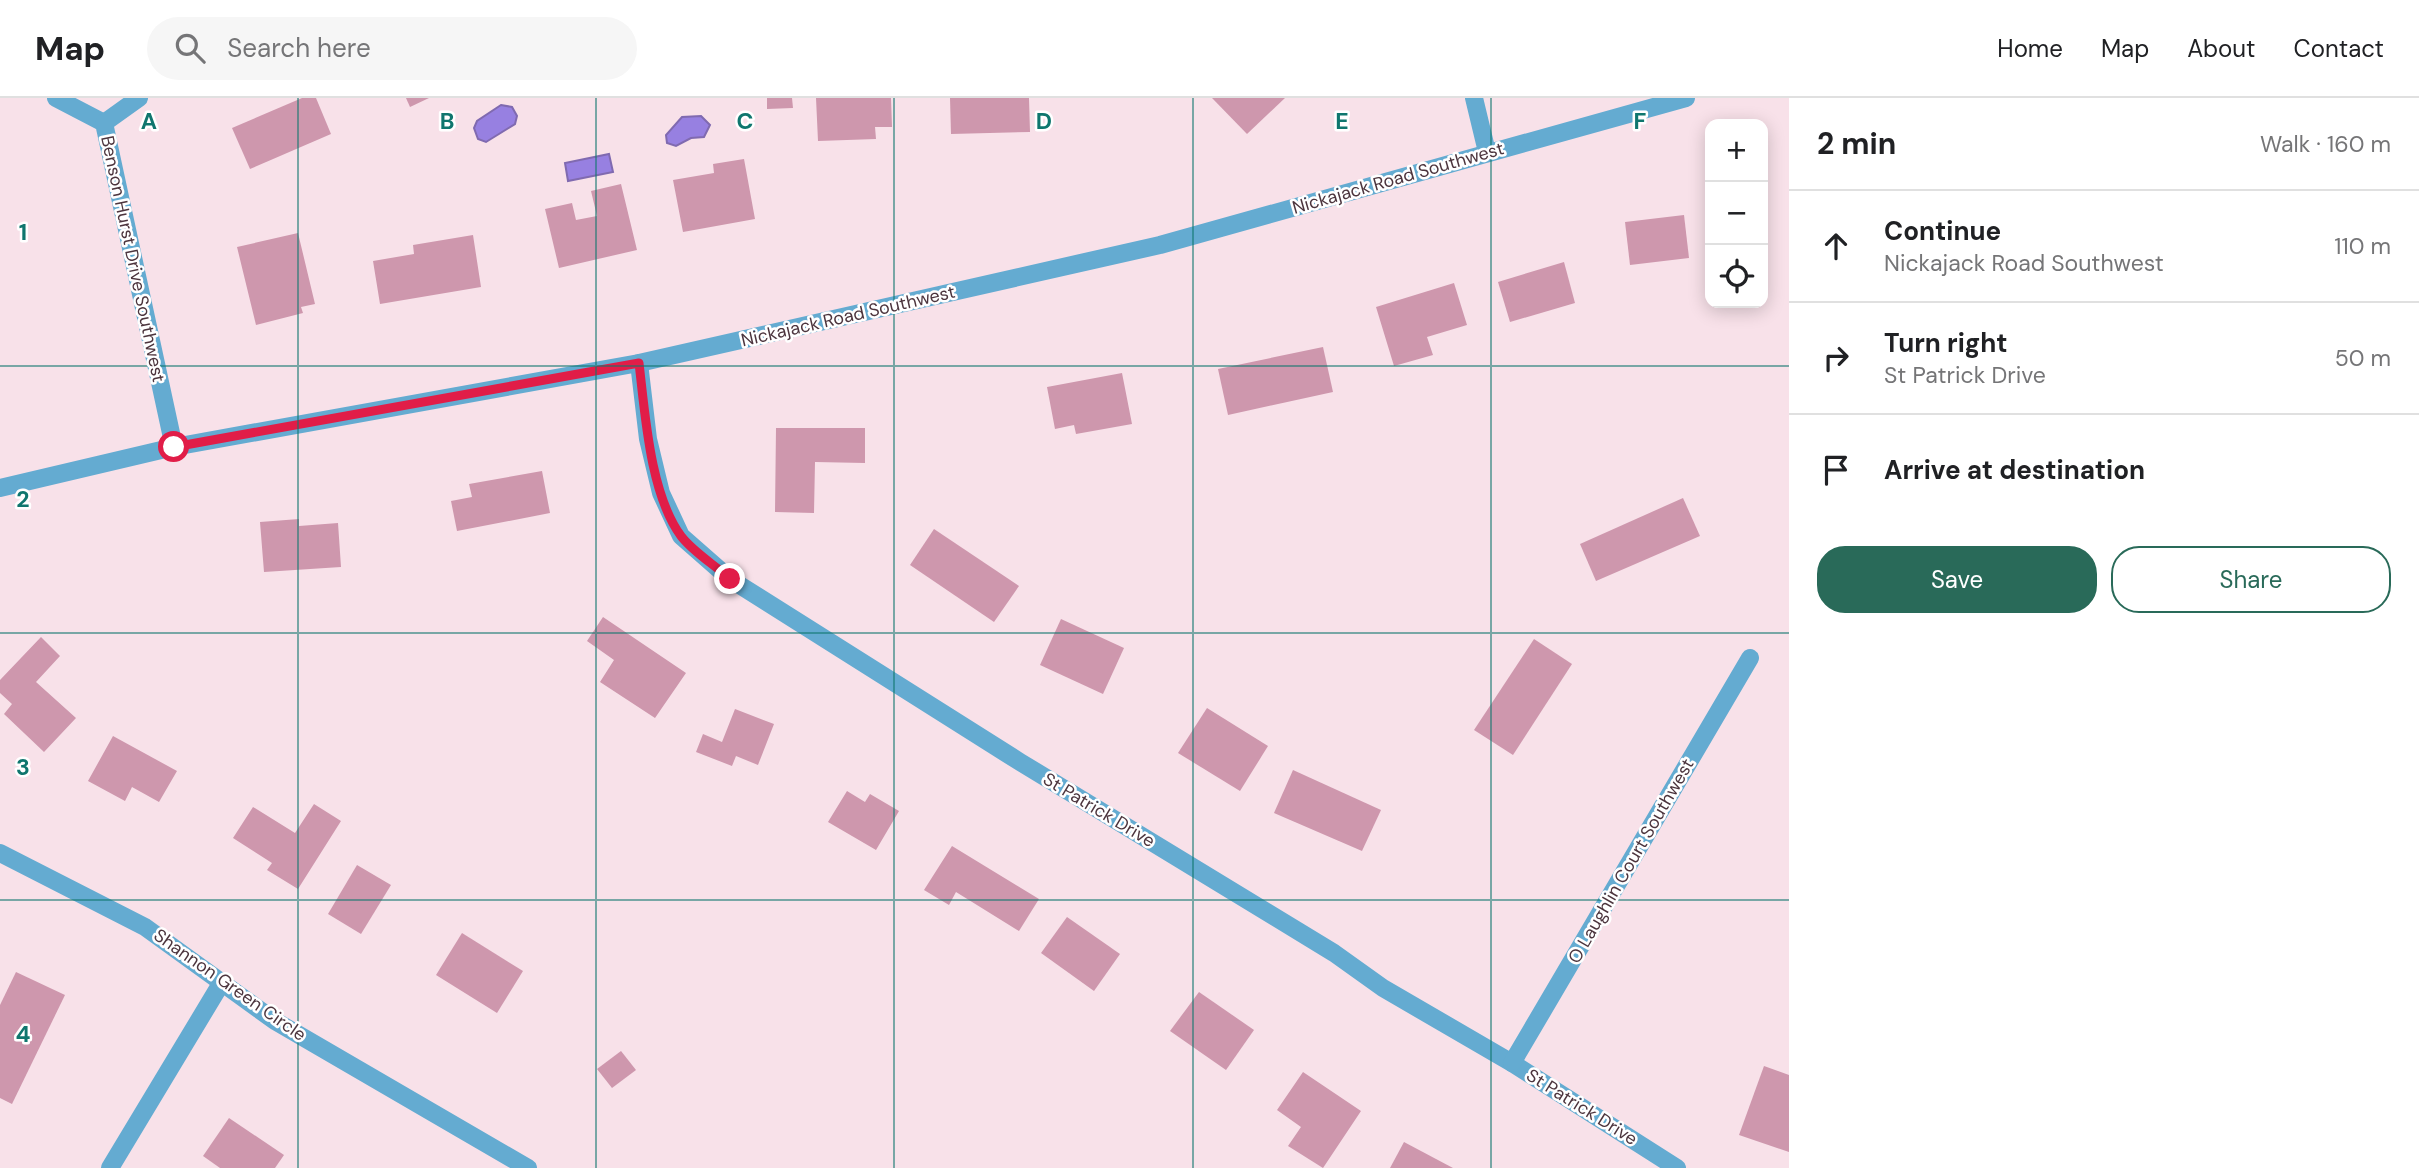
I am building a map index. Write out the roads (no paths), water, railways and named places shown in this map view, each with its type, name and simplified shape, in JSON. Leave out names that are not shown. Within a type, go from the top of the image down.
[{"type":"street","name":"Benson Hurst Drive Southwest","points":[[56,98],[104,123],[174,447]]},
{"type":"street","points":[[104,123],[139,98]]},
{"type":"street","points":[[1474,98],[1487,152]]},
{"type":"street","name":"Nickajack Road Southwest","points":[[0,488],[174,447],[639,363],[1160,245],[1686,98]]},
{"type":"street","name":"St Patrick Drive","points":[[639,363],[648,439],[661,493],[681,536],[730,579],[1020,762],[1334,953],[1383,988],[1512,1063],[1677,1168]]},
{"type":"street","name":"O Laughlin Court Southwest","points":[[1512,1063],[1750,658]]},
{"type":"street","name":"Shannon Green Circle","points":[[0,853],[145,927],[275,1021],[528,1168]]},
{"type":"street","points":[[110,1168],[222,982]]}]
